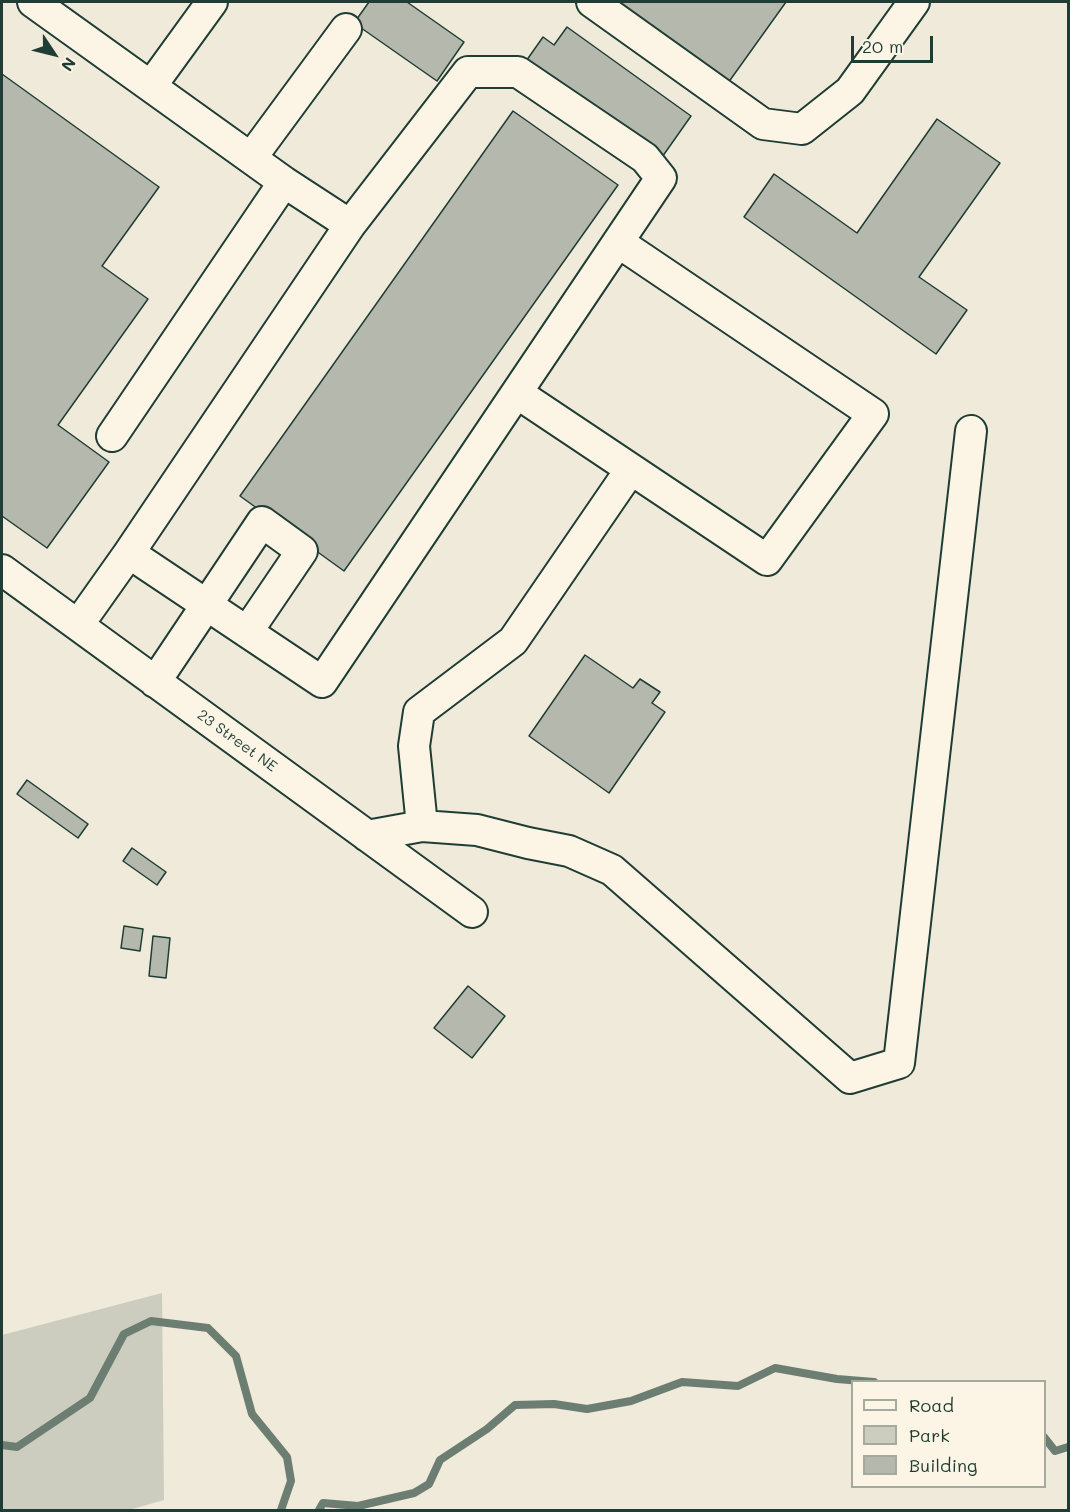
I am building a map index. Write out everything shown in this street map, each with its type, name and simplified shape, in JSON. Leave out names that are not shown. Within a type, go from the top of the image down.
[{"type":"street","points":[[33,2],[284,182],[350,225]]},
{"type":"street","points":[[151,86],[212,2]]},
{"type":"street","points":[[592,2],[763,124],[802,129],[850,91],[914,2]]},
{"type":"street","points":[[251,158],[346,29]]},
{"type":"street","points":[[78,626],[350,225],[468,72],[518,72],[645,158],[661,178],[322,682],[129,553]]},
{"type":"street","points":[[112,436],[284,182]]},
{"type":"street","points":[[517,393],[767,560],[873,414],[618,242]]},
{"type":"street","points":[[367,836],[422,826],[477,830],[569,851],[612,870],[850,1078],[899,1063],[971,431]]},
{"type":"street","points":[[422,826],[414,746],[419,712],[513,641],[631,469]]},
{"type":"street","points":[[155,682],[262,522],[302,551],[247,632]]},
{"type":"street","name":"23 Street NE","points":[[2,570],[472,912]]},
{"type":"green space","points":[[162,1293],[164,1500],[129,1510],[2,1510],[2,1335]]},
{"type":"building","points":[[369,2],[407,2],[464,42],[437,81],[354,23]]},
{"type":"building","points":[[614,2],[786,2],[728,83]]},
{"type":"building","points":[[567,27],[691,116],[660,160],[524,64],[543,37],[554,45]]},
{"type":"building","points":[[2,74],[159,187],[102,266],[148,299],[58,425],[109,462],[47,548],[2,516]]},
{"type":"building","points":[[513,111],[618,185],[344,571],[240,496]]},
{"type":"building","points":[[937,119],[1000,163],[919,277],[967,310],[936,354],[744,217],[774,174],[857,233]]},
{"type":"building","points":[[585,655],[633,688],[640,679],[660,692],[652,703],[665,712],[609,793],[529,736]]},
{"type":"building","points":[[27,780],[88,824],[78,838],[17,794]]},
{"type":"building","points":[[132,848],[166,872],[157,885],[123,861]]},
{"type":"building","points":[[124,926],[143,929],[140,951],[121,948]]},
{"type":"building","points":[[153,936],[170,938],[166,978],[149,976]]},
{"type":"building","points":[[468,986],[505,1016],[472,1058],[434,1028]]},
{"type":"waterway","points":[[2,1445],[17,1447],[90,1398],[124,1334],[151,1321],[208,1328],[236,1356],[252,1414],[287,1457],[291,1481],[281,1510]]},
{"type":"waterway","points":[[319,1510],[323,1503],[358,1506],[414,1493],[429,1484],[440,1460],[487,1429],[515,1405],[554,1404],[587,1409],[631,1401],[682,1382],[738,1386],[775,1368],[851,1380]]},
{"type":"waterway","points":[[1046,1440],[1055,1451],[1068,1447]]}]
